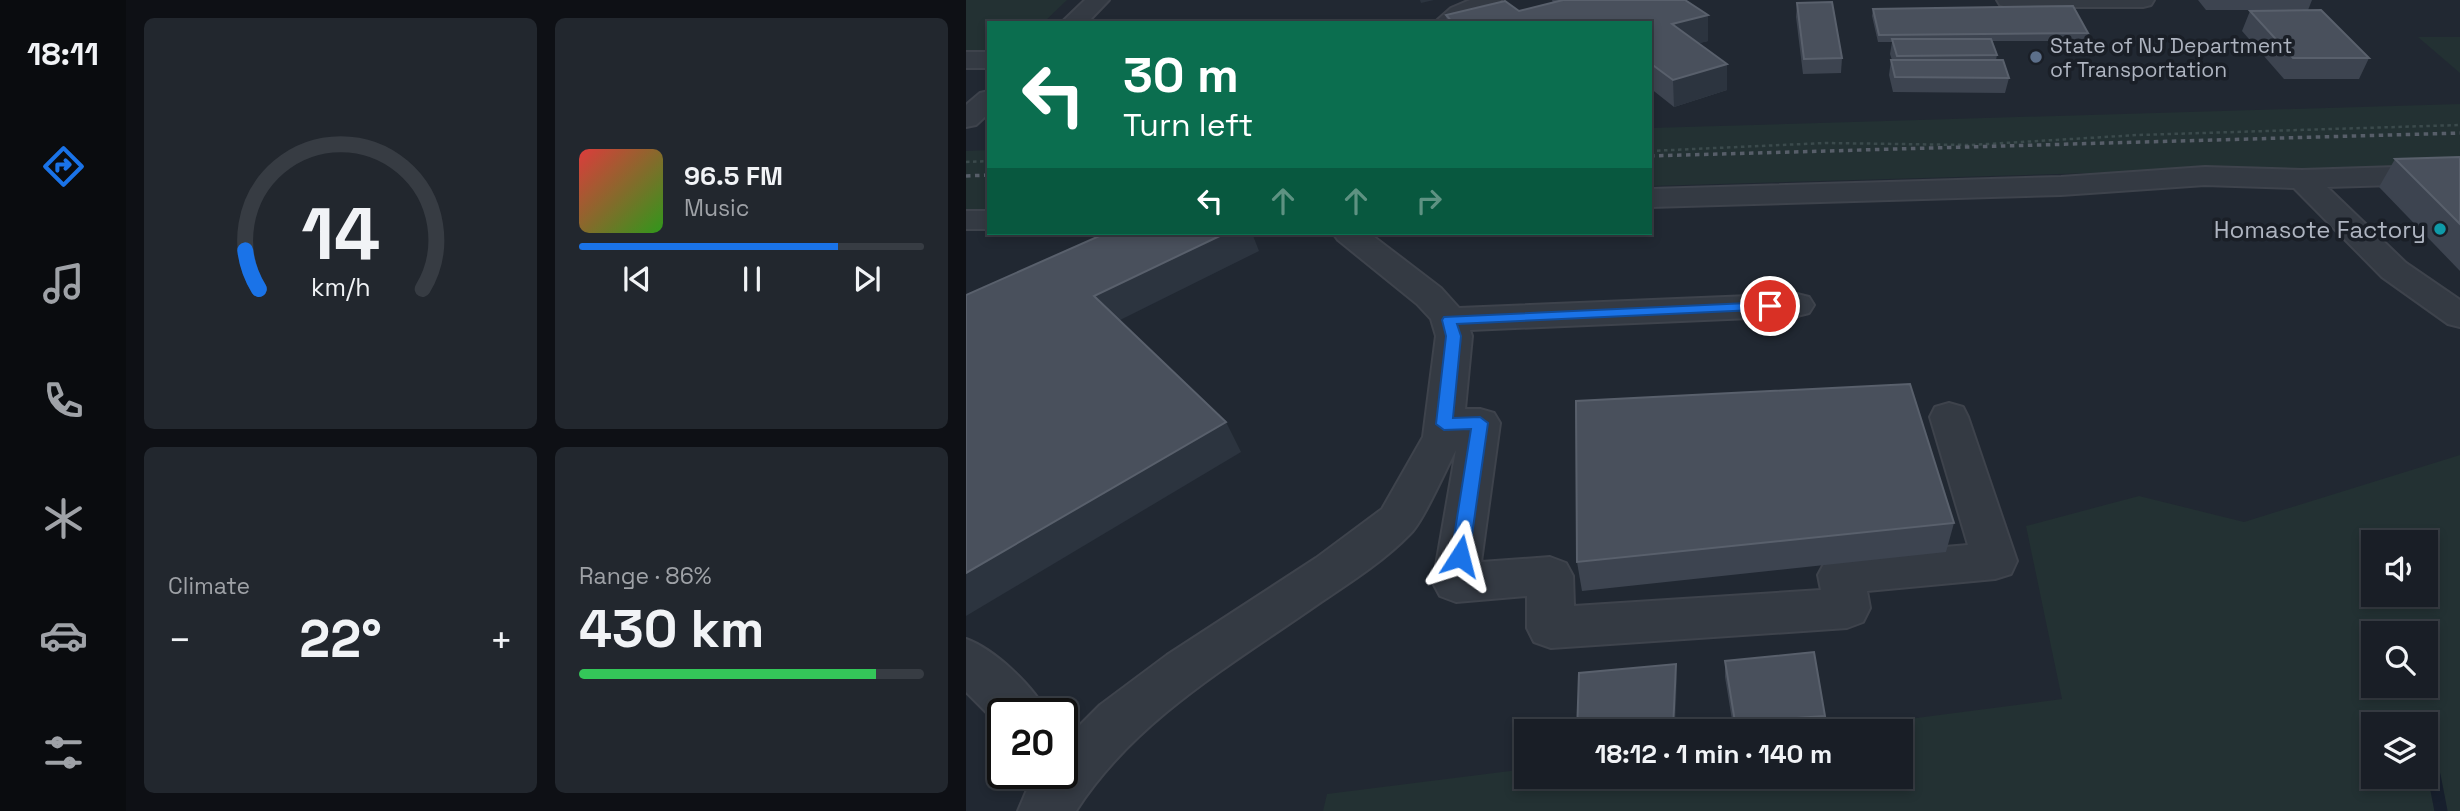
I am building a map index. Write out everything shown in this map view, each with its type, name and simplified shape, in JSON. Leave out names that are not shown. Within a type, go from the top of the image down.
[{"type":"street","points":[[1075,21],[1098,0]]},
{"type":"street","points":[[1449,21],[1489,0]]},
{"type":"street","points":[[2008,0],[2143,0]]},
{"type":"street","points":[[966,60],[987,60]]},
{"type":"street","points":[[966,119],[987,101]]},
{"type":"street","points":[[1652,198],[2061,186],[2205,176],[2302,179],[2460,174]]},
{"type":"street","points":[[2302,179],[2394,270],[2460,316]]},
{"type":"street","points":[[966,220],[987,220]]},
{"type":"street","points":[[1078,753],[1184,670],[1332,571],[1396,521],[1443,437],[1454,336],[1449,320],[1429,296],[1352,235]]},
{"type":"street","points":[[1449,320],[1797,305]]},
{"type":"street","points":[[1444,424],[1480,423],[1456,583],[1550,576],[1552,628],[1847,608],[1841,575],[1995,561],[1949,417]]},
{"type":"street","points":[[966,660],[1005,698]]},
{"type":"street","points":[[1045,811],[1055,789]]},
{"type":"path","points":[[1652,151],[1825,143],[1971,145],[2150,134],[2460,125]]},
{"type":"path","points":[[966,162],[987,161]]},
{"type":"shaded area","points":[[966,0],[1067,0],[1045,21],[987,21],[987,58],[966,58]]},
{"type":"shaded area","points":[[2418,37],[2460,37],[2460,73]]},
{"type":"shaded area","points":[[2460,104],[2460,166],[2161,171],[1652,186],[1652,128]]},
{"type":"shaded area","points":[[987,150],[987,209],[966,210],[966,151]]},
{"type":"shaded area","points":[[2460,455],[2460,811],[1323,811],[1327,794],[1514,771],[1514,789],[1913,789],[1913,719],[1908,719],[2062,699],[2026,526],[2139,496],[2244,522]]},
{"type":"building","points":[[1563,0],[1685,0],[1708,15],[1672,24],[1727,64],[1673,80],[1652,64],[1652,21],[1451,21],[1446,15],[1505,1],[1519,11]]},
{"type":"building","points":[[1832,2],[1842,58],[1804,59],[1797,3]]},
{"type":"building","points":[[2073,6],[2088,33],[1879,35],[1873,9]]},
{"type":"building","points":[[2321,10],[2369,58],[2293,58],[2250,11]]},
{"type":"building","points":[[1892,39],[1991,39],[1997,55],[1897,56]]},
{"type":"building","points":[[1891,60],[2003,60],[2009,78],[1895,77]]},
{"type":"building","points":[[2460,157],[2460,224],[2395,159]]},
{"type":"building","points":[[1101,235],[1222,235],[1094,296],[1226,422],[966,573],[966,295]]},
{"type":"building","points":[[1910,384],[1954,523],[1577,562],[1576,401]]},
{"type":"building","points":[[1814,652],[1825,716],[1735,719],[1725,661]]},
{"type":"building","points":[[1676,664],[1674,719],[1577,719],[1579,673]]},
{"type":"waterway","points":[[2437,789],[2441,811]]},
{"type":"railway","points":[[1652,156],[2460,133]]},
{"type":"railway","points":[[966,176],[987,175]]},
{"type":"place","name":"State of NJ Department of Transportation","points":[[2036,57]]},
{"type":"place","name":"Homasote Factory","points":[[2440,229]]},
{"type":"route","points":[[1460,556],[1480,423],[1444,424],[1454,336],[1449,320],[1770,306]]}]
